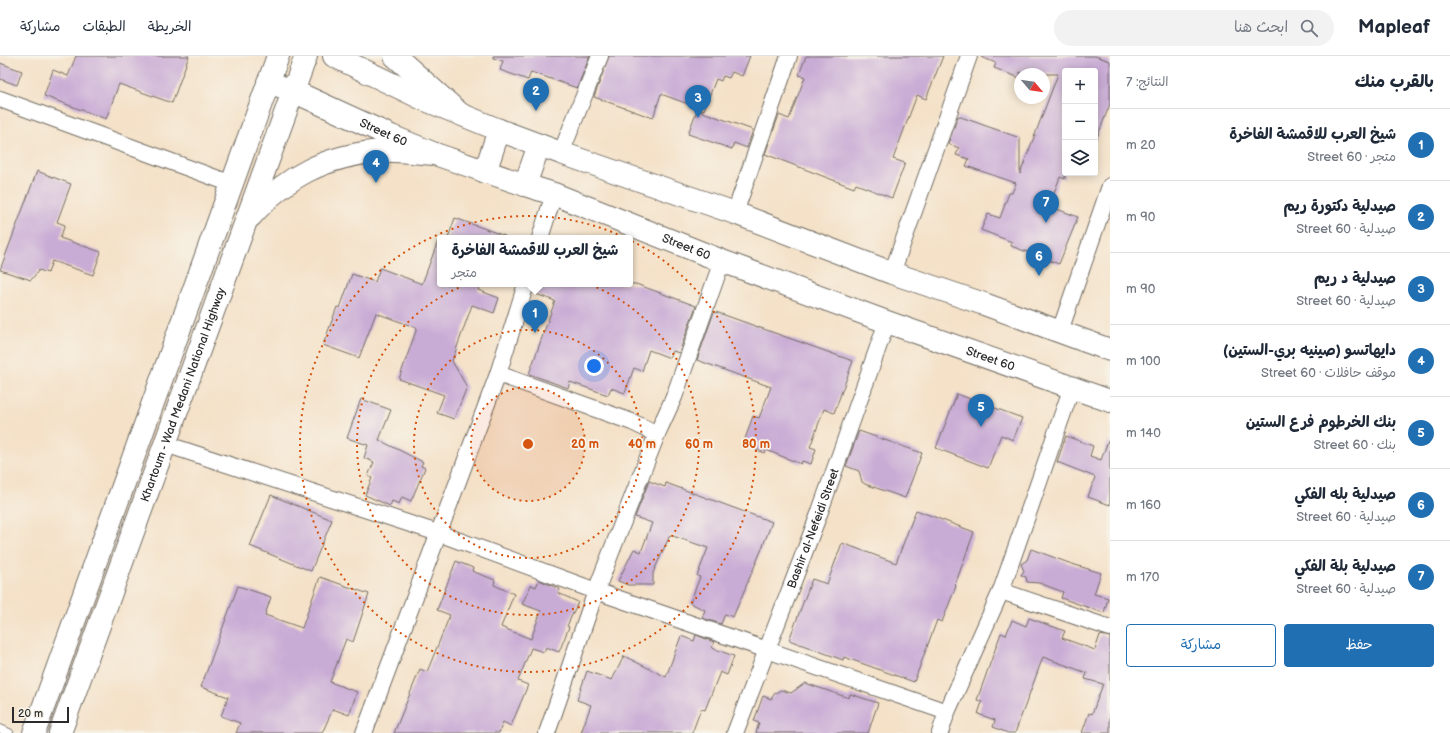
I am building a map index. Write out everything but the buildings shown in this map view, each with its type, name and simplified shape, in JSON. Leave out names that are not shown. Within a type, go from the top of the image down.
[{"type":"main road","points":[[34,733],[278,56]]},
{"type":"main road","name":"Khartoum - Wad Medani National Highway","points":[[60,733],[306,56]]},
{"type":"main road","points":[[334,56],[394,86],[499,130],[735,213],[892,273],[1110,350]]},
{"type":"main road","points":[[395,56],[459,113]]},
{"type":"main road","name":"Street 60","points":[[268,82],[293,91],[391,136],[435,154],[554,194],[722,260],[887,322],[1110,401]]},
{"type":"main road","points":[[485,172],[499,130]]},
{"type":"main road","points":[[525,185],[539,145]]},
{"type":"main road","points":[[245,223],[266,200],[281,187],[307,170],[334,160],[355,154],[381,151],[435,154]]},
{"type":"street","points":[[561,153],[600,56]]},
{"type":"street","points":[[735,213],[789,56]]},
{"type":"street","points":[[892,273],[969,56]]},
{"type":"street","points":[[0,99],[232,184]]},
{"type":"street","points":[[1060,332],[1110,186]]},
{"type":"street","points":[[541,235],[554,194]]},
{"type":"street","points":[[547,733],[596,591],[657,434],[674,396],[722,260]]},
{"type":"street","points":[[364,733],[498,374],[525,287]]},
{"type":"street","name":"Bashir al-Nefeidi Street","points":[[735,733],[819,514],[887,322]]},
{"type":"street","points":[[498,374],[632,422],[657,434]]},
{"type":"street","points":[[940,733],[947,712],[1001,591],[1072,387]]},
{"type":"street","points":[[165,444],[438,533],[596,591],[947,712]]},
{"type":"street","points":[[1001,591],[1110,628]]},
{"type":"lane","points":[[0,729],[9,733]]},
{"type":"place","name":"صيدلية دكتورة ريم","points":[[536,111]]},
{"type":"place","name":"صيدلية د ريم","points":[[698,118]]},
{"type":"place","name":"دايهاتسو (صينيه بري-الستين)","points":[[376,183]]},
{"type":"place","name":"صيدلية بلة الفكي","points":[[1046,223]]},
{"type":"place","name":"صيدلية بله الفكي","points":[[1039,276]]},
{"type":"place","name":"شيخ العرب للاقمشة الفاخرة","points":[[535,333]]},
{"type":"place","name":"بنك الخرطوم فرع الستين","points":[[981,427]]}]
